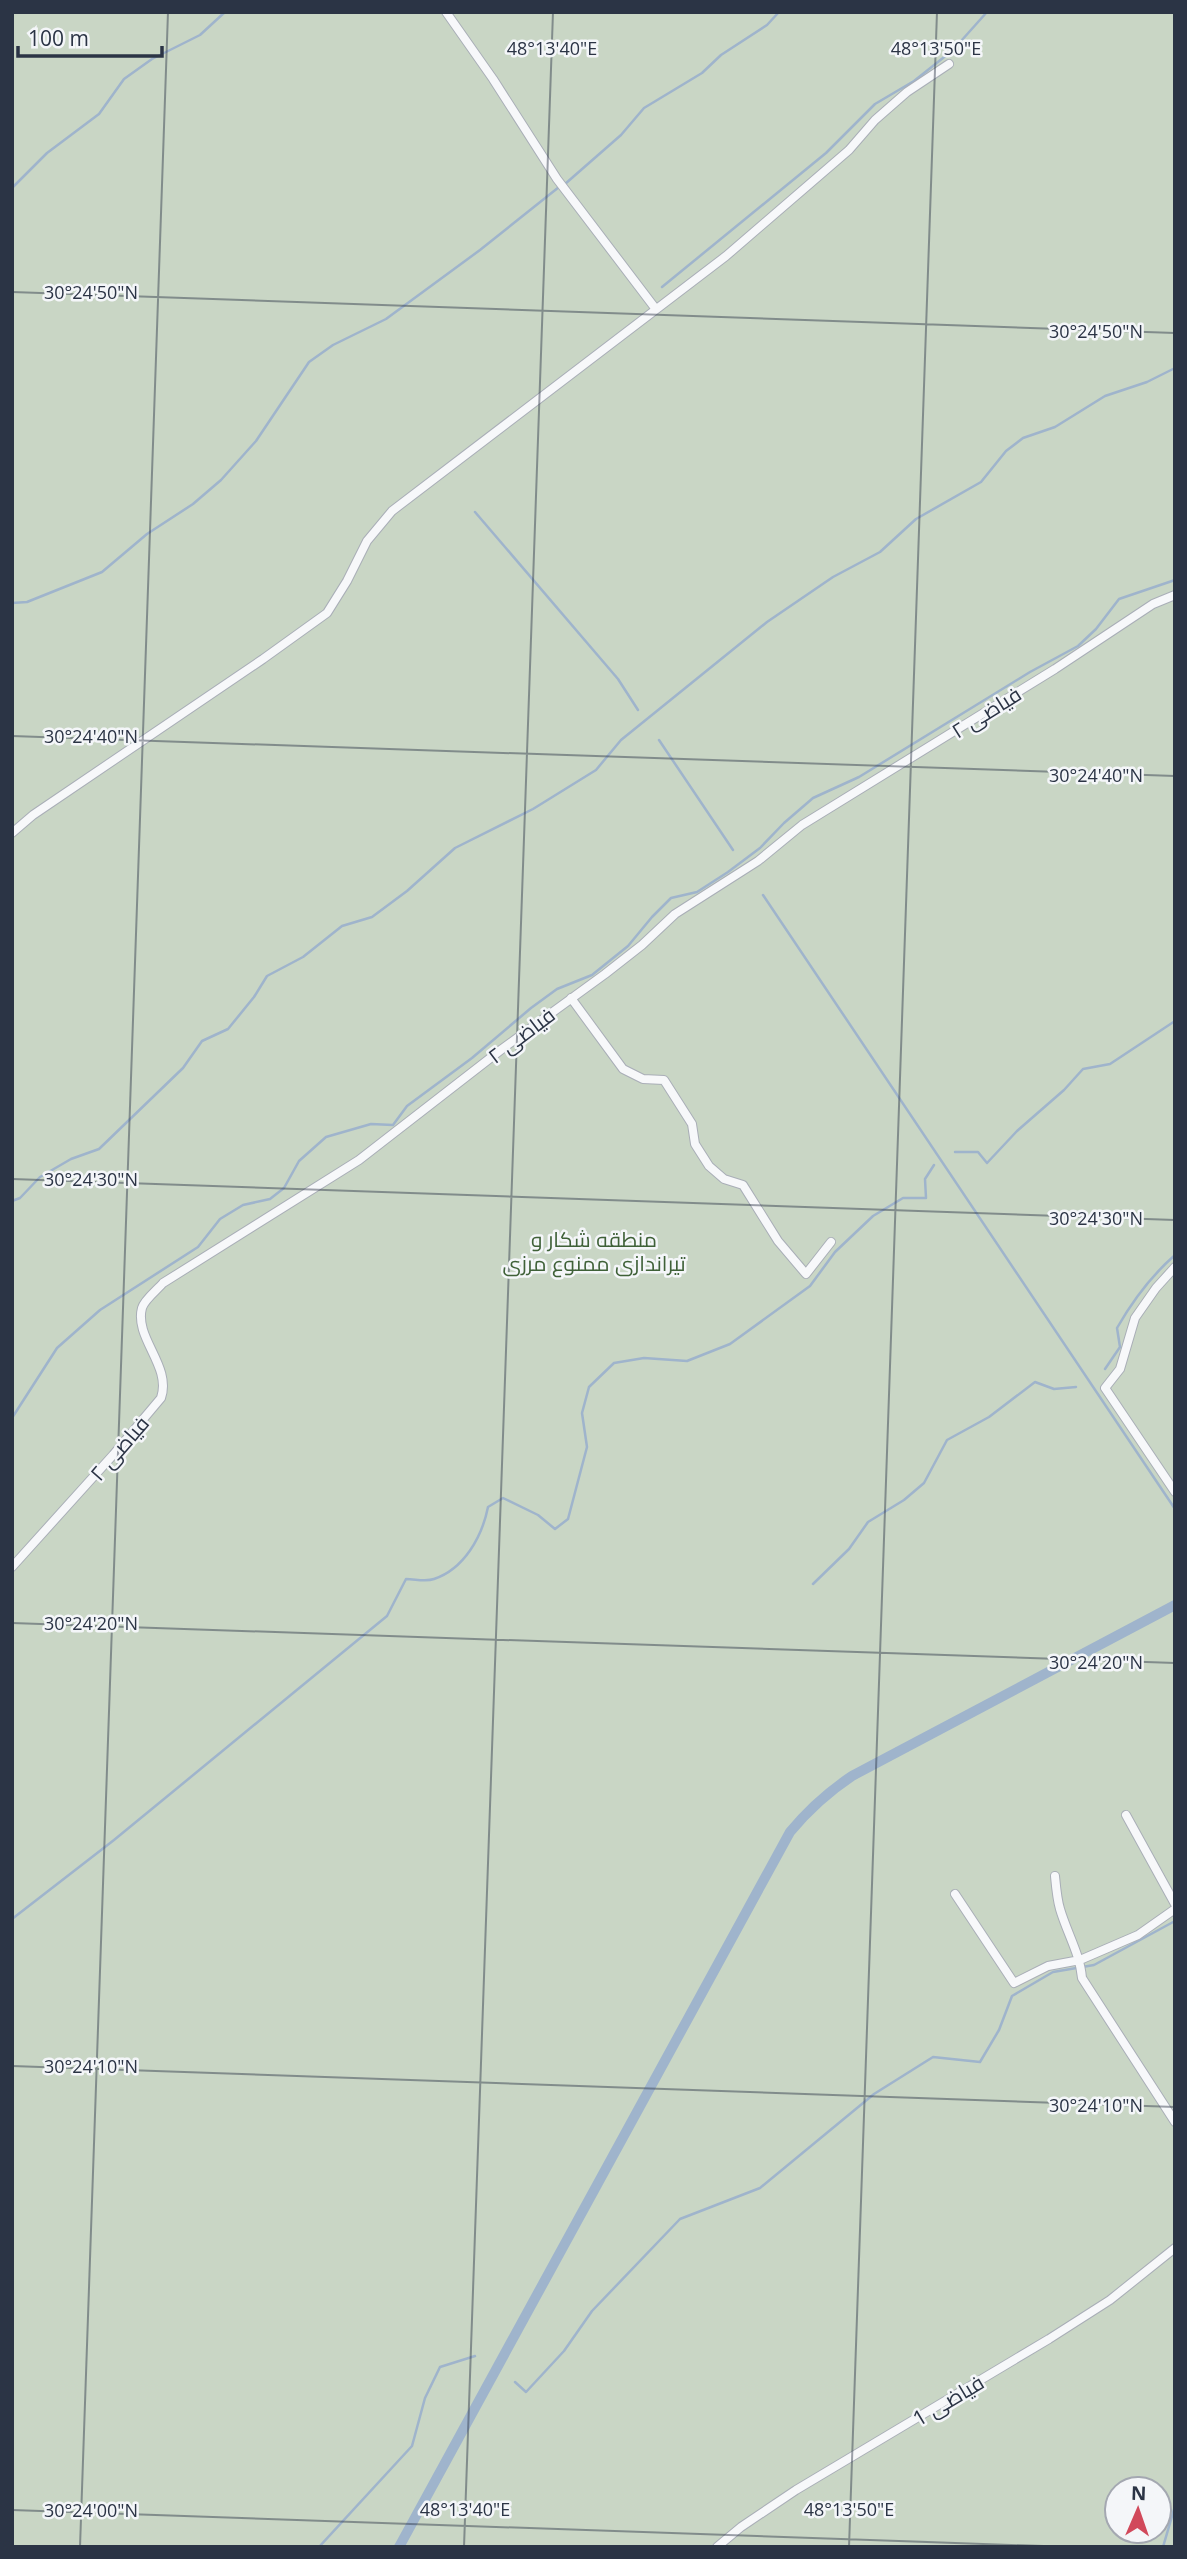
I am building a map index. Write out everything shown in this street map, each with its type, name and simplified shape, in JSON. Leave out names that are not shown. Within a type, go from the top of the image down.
[{"type":"street","points":[[446,12],[559,182],[654,308]]},
{"type":"street","points":[[12,833],[33,815],[327,613],[367,541],[392,511],[654,308],[726,256],[849,150],[875,120],[907,92],[949,64]]},
{"type":"street","name":"فیاضی ۲","points":[[12,1567],[161,1398],[163,1381],[141,1326],[142,1307],[163,1283],[359,1160],[642,945],[675,914],[758,861],[802,825],[1044,676],[1153,604],[1175,595]]},
{"type":"street","points":[[571,998],[623,1069],[643,1079],[664,1080],[692,1124],[695,1144],[709,1166],[724,1179],[743,1185],[778,1241],[806,1274],[820,1260],[831,1242]]},
{"type":"street","points":[[1175,1267],[1135,1318],[1121,1369],[1105,1388],[1175,1492]]},
{"type":"street","points":[[1126,1815],[1175,1903]]},
{"type":"street","points":[[1055,1876],[1059,1906],[1080,1961],[1082,1978],[1175,2122]]},
{"type":"street","points":[[955,1894],[1014,1983],[1048,1966],[1080,1961],[1138,1935],[1175,1909]]},
{"type":"street","name":"فیاضی 1","points":[[717,2547],[741,2527],[796,2490],[1091,2312],[1175,2248]]},
{"type":"green space","name":"منطقه شکار و تیراندازی ممنوع مرزی","points":[[12,12],[1175,12],[1175,2547],[12,2547]]},
{"type":"waterway","points":[[12,188],[47,153],[99,114],[124,79],[152,59],[200,35],[225,12]]},
{"type":"waterway","points":[[565,184],[621,135],[644,108],[702,73],[721,55],[767,25],[779,12]]},
{"type":"waterway","points":[[662,287],[826,153],[875,104],[914,81],[953,50],[987,12]]},
{"type":"waterway","points":[[12,603],[27,602],[102,572],[147,534],[193,504],[221,480],[256,441],[309,362],[333,345],[386,319],[480,250],[559,187]]},
{"type":"waterway","points":[[12,1201],[20,1198],[40,1177],[71,1159],[99,1149],[183,1068],[202,1041],[228,1029],[267,976],[303,957],[342,926],[372,917],[407,891],[455,848],[533,809],[596,770],[621,740],[767,622],[833,577],[880,552],[916,519],[981,482],[1006,451],[1023,438],[1055,427],[1105,396],[1147,382],[1175,368]]},
{"type":"waterway","points":[[475,512],[618,679],[638,710]]},
{"type":"waterway","points":[[12,1418],[57,1348],[100,1310],[198,1247],[220,1219],[243,1205],[270,1199],[284,1188],[299,1161],[326,1137],[371,1124],[393,1125],[407,1106],[472,1058],[531,1008],[557,989],[592,975],[628,946],[671,898],[697,892],[728,872],[760,848],[813,798],[859,777],[1030,672],[1078,646],[1096,629],[1119,599],[1175,580]]},
{"type":"waterway","points":[[659,740],[733,850]]},
{"type":"waterway","points":[[763,895],[1175,1509]]},
{"type":"waterway","points":[[955,1152],[978,1152],[987,1163],[1083,1069],[1110,1064],[1175,1021]]},
{"type":"waterway","points":[[12,1919],[114,1840],[387,1616],[406,1579],[431,1580],[454,1568],[463,1560],[476,1540],[488,1507],[503,1498],[538,1515],[555,1529],[568,1519],[587,1447],[582,1413],[589,1387],[614,1363],[644,1358],[687,1361],[730,1344],[810,1286],[835,1252],[873,1216],[903,1198],[926,1198],[925,1179],[934,1165]]},
{"type":"waterway","points":[[1105,1369],[1120,1347],[1117,1328],[1123,1318],[1150,1280],[1175,1255]]},
{"type":"waterway","points":[[813,1584],[849,1549],[868,1522],[904,1500],[924,1483],[947,1440],[989,1417],[1035,1382],[1054,1389],[1076,1387]]},
{"type":"waterway","points":[[399,2547],[790,1832],[819,1801],[852,1776],[1175,1605]]},
{"type":"waterway","points":[[515,2382],[526,2392],[564,2351],[592,2311],[680,2219],[760,2188],[874,2094],[933,2057],[980,2062],[999,2030],[1012,1996],[1053,1972],[1094,1965],[1175,1921]]},
{"type":"waterway","points":[[319,2547],[412,2446],[425,2398],[440,2367],[475,2356]]},
{"type":"waterway","points":[[1163,2547],[1175,2506]]}]
